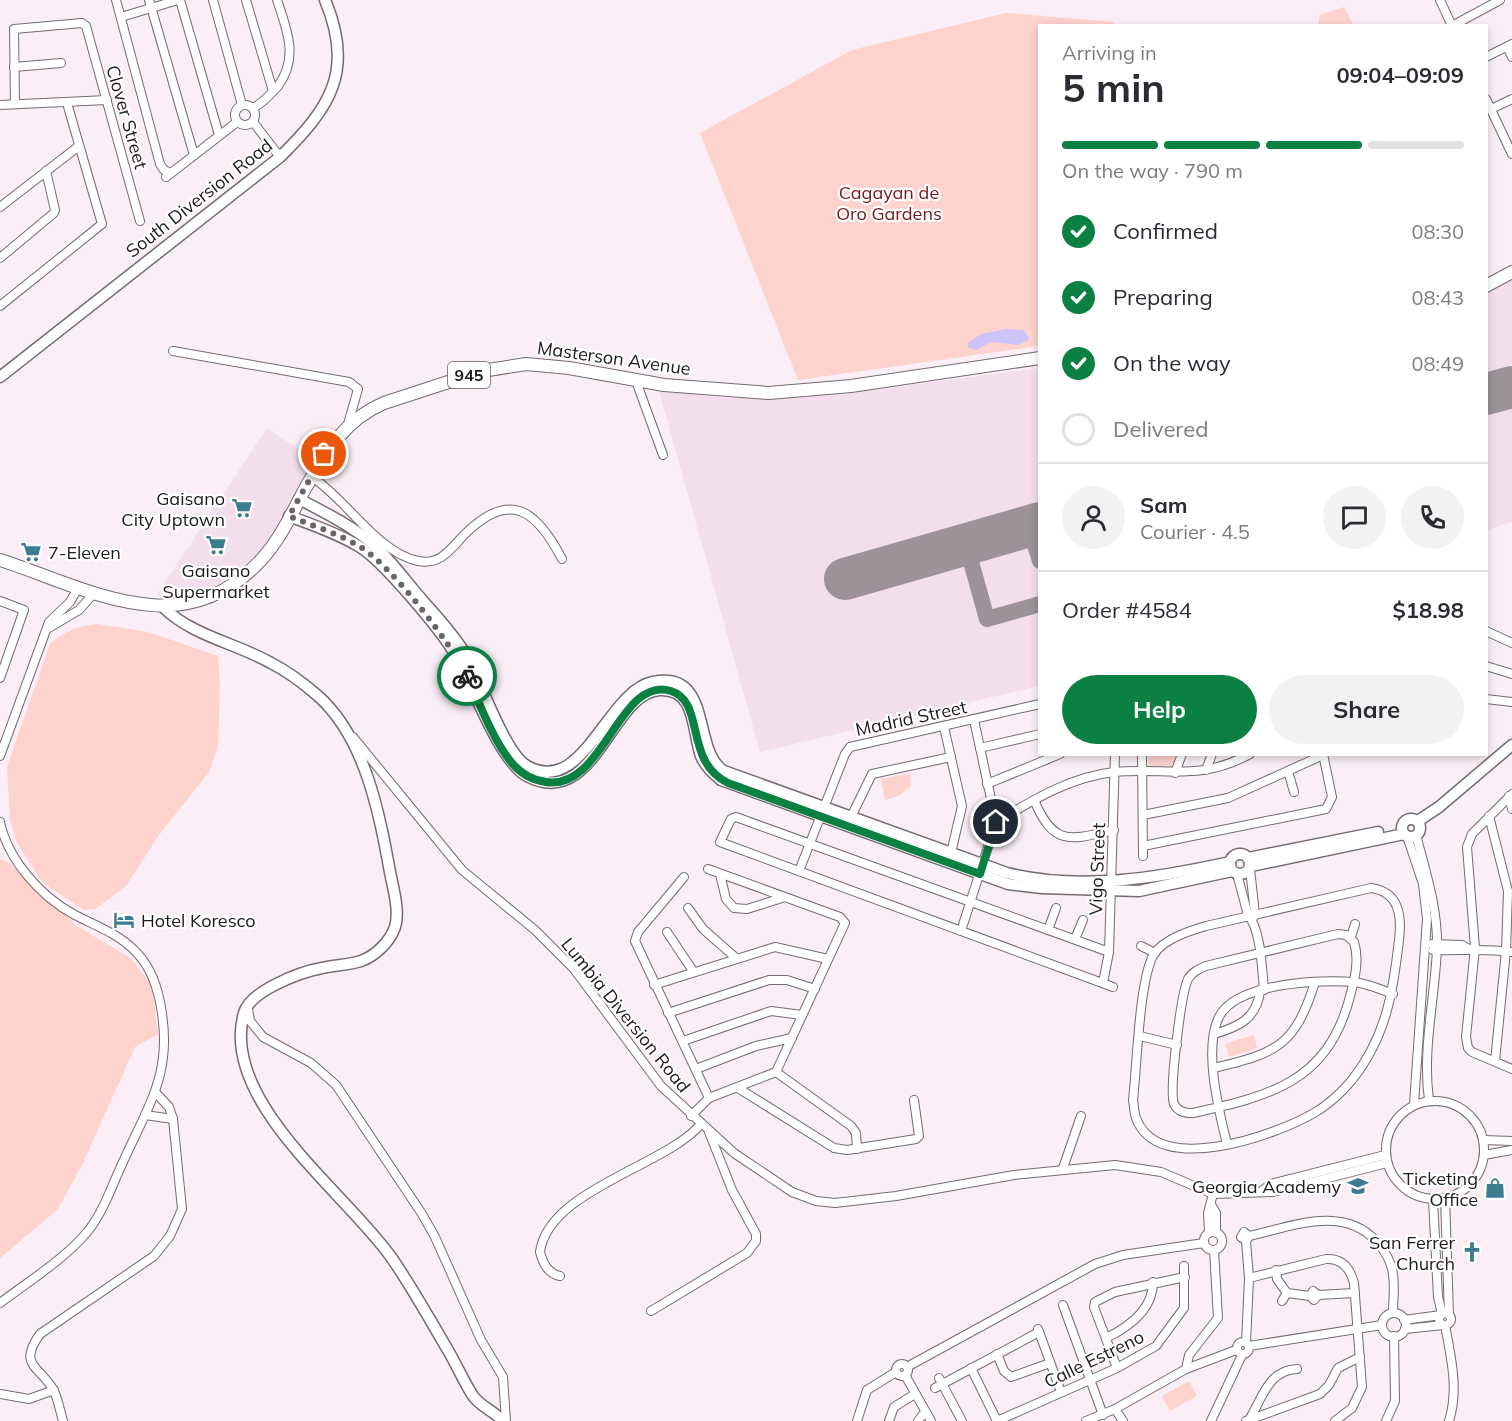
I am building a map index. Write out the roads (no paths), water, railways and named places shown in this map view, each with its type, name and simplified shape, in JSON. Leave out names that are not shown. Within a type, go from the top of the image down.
[{"type":"main road","points":[[1488,285],[1512,272]]},
{"type":"main road","name":"Masterson Avenue","points":[[0,560],[78,588],[137,605],[163,608],[206,599],[235,583],[262,560],[324,454],[348,424],[369,409],[384,403],[504,366],[545,364],[636,381],[730,392],[792,393],[1038,358]]},
{"type":"street","points":[[116,0],[160,164],[164,170],[169,175],[237,122]]},
{"type":"street","points":[[121,17],[150,4],[179,0],[219,135]]},
{"type":"street","points":[[213,0],[242,105]]},
{"type":"street","points":[[246,0],[273,91]]},
{"type":"street","points":[[253,108],[285,77],[291,54],[289,35],[277,0]]},
{"type":"street","name":"South Diversion Road","points":[[0,377],[280,157],[312,126],[333,86],[337,68],[338,38],[325,0]]},
{"type":"street","points":[[1440,0],[1451,24]]},
{"type":"street","points":[[1456,24],[1500,0]]},
{"type":"street","points":[[150,4],[194,155]]},
{"type":"street","name":"Clover Street","points":[[14,66],[14,28],[82,23],[107,99],[140,221]]},
{"type":"street","points":[[1488,56],[1509,46],[1512,57]]},
{"type":"street","points":[[15,104],[14,66],[61,63]]},
{"type":"street","points":[[0,105],[107,99]]},
{"type":"street","points":[[1491,109],[1512,99]]},
{"type":"street","points":[[0,306],[102,224],[67,103]]},
{"type":"street","points":[[1488,103],[1511,149]]},
{"type":"street","points":[[237,122],[236,111],[242,105]]},
{"type":"street","points":[[242,105],[253,108]]},
{"type":"street","points":[[253,108],[255,116],[253,122]]},
{"type":"street","points":[[237,122],[245,125],[253,122]]},
{"type":"street","points":[[253,122],[280,157]]},
{"type":"street","points":[[0,207],[79,146]]},
{"type":"street","points":[[0,258],[54,213],[46,171]]},
{"type":"street","points":[[173,351],[349,382],[358,389],[348,424]]},
{"type":"street","points":[[636,381],[663,456]]},
{"type":"street","points":[[312,477],[329,488],[387,545],[403,557],[428,562],[437,561],[473,527],[494,514],[510,508],[524,511],[540,524],[562,559]]},
{"type":"street","points":[[299,499],[332,517],[395,568],[453,637],[471,665],[512,749],[528,766],[546,772],[567,766],[583,752],[630,696],[645,685],[663,681],[687,691],[696,702],[707,748],[717,767],[753,787],[981,869],[1043,880],[1111,885],[1233,869],[1245,873],[1250,864],[1420,830],[1418,822]]},
{"type":"street","points":[[289,516],[361,542]]},
{"type":"street","points":[[324,529],[332,517]]},
{"type":"street","points":[[0,756],[40,643],[52,618],[70,602],[78,588]]},
{"type":"street","points":[[47,629],[79,610],[94,593]]},
{"type":"street","points":[[0,601],[24,610],[0,678]]},
{"type":"street","points":[[163,608],[180,621],[271,663],[319,696],[344,727],[366,774],[376,806],[392,880],[396,924],[385,945],[366,959],[306,973],[258,994],[248,1003],[241,1028],[248,1074],[264,1107],[296,1150],[375,1235],[406,1280],[475,1398],[504,1421]]},
{"type":"street","points":[[1488,632],[1512,643]]},
{"type":"street","points":[[1488,667],[1512,674]]},
{"type":"street","points":[[1488,699],[1512,702]]},
{"type":"street","name":"Madrid Street","points":[[800,871],[850,747],[1038,705]]},
{"type":"street","points":[[961,931],[996,822],[974,720]]},
{"type":"street","name":"Lumbia Diversion Road","points":[[344,727],[462,870],[535,930],[574,969],[640,1060],[691,1116],[734,1154],[792,1192],[825,1202],[896,1196],[1063,1168],[1106,1166],[1147,1168],[1213,1194],[1237,1195],[1263,1190],[1271,1184],[1386,1159]]},
{"type":"street","points":[[944,728],[962,806],[951,853]]},
{"type":"street","points":[[980,748],[1038,734]]},
{"type":"street","points":[[1418,822],[1512,745]]},
{"type":"street","points":[[987,784],[1055,756]]},
{"type":"street","name":"Vigo Street","points":[[1103,983],[1109,952],[1115,756]]},
{"type":"street","points":[[1142,756],[1143,856]]},
{"type":"street","points":[[1175,773],[1181,756]]},
{"type":"street","points":[[1206,770],[1211,756]]},
{"type":"street","points":[[996,822],[1062,785],[1114,772],[1175,773],[1206,770],[1244,756]]},
{"type":"street","points":[[1143,814],[1228,798],[1321,756]]},
{"type":"street","points":[[1143,846],[1326,809],[1332,797],[1323,756]]},
{"type":"street","points":[[851,817],[872,774],[951,757]]},
{"type":"street","points":[[1288,771],[1294,792]]},
{"type":"street","points":[[1510,795],[1512,809]]},
{"type":"street","points":[[1510,795],[1472,834],[1467,847],[1472,949],[1467,1043],[1472,1052],[1512,1069]]},
{"type":"street","points":[[1034,800],[1042,821],[1064,838],[1114,830]]},
{"type":"street","points":[[823,811],[851,817],[951,853],[981,869]]},
{"type":"street","points":[[1489,816],[1508,891],[1509,951],[1495,1061]]},
{"type":"street","points":[[1109,952],[734,817],[720,842],[1113,987]]},
{"type":"street","points":[[1414,1104],[1426,947],[1423,884],[1407,833],[1409,819],[1418,822]]},
{"type":"street","points":[[0,822],[5,840],[22,869],[38,886],[74,915],[115,934],[134,950],[148,968],[157,989],[164,1036],[165,1062],[145,1115],[100,1211],[87,1232],[0,1303]]},
{"type":"street","points":[[1407,833],[1431,885],[1437,947],[1426,1060],[1428,1100]]},
{"type":"street","points":[[1214,1034],[1230,1030],[1247,1020],[1257,1006],[1262,990],[1260,952],[1252,916],[1233,869],[1238,854],[1250,864],[1252,916]]},
{"type":"street","points":[[691,1116],[709,1098],[776,1072],[844,921],[708,870]]},
{"type":"street","points":[[720,874],[726,899],[734,908],[747,909],[782,898]]},
{"type":"street","points":[[684,878],[635,936],[635,944],[709,1098]]},
{"type":"street","points":[[1356,890],[1382,890],[1390,895],[1400,915],[1393,994],[1375,1043],[1351,1081],[1334,1099],[1298,1121],[1207,1149],[1170,1147],[1145,1132],[1136,1118],[1133,1100],[1144,986],[1155,953],[1185,932],[1356,890]]},
{"type":"street","points":[[688,908],[703,929],[736,958]]},
{"type":"street","points":[[1048,930],[1056,908]]},
{"type":"street","points":[[1075,939],[1083,920]]},
{"type":"street","points":[[1351,938],[1338,934],[1195,970],[1189,977],[1184,993],[1177,1045],[1173,1098],[1177,1108],[1184,1113],[1193,1113],[1219,1107],[1281,1089],[1309,1071],[1332,1043],[1343,1021],[1354,982],[1356,949],[1351,938],[1355,924]]},
{"type":"street","points":[[668,932],[693,971]]},
{"type":"street","points":[[1141,946],[1155,953]]},
{"type":"street","points":[[654,985],[736,958],[780,947],[828,959]]},
{"type":"street","points":[[1426,947],[1462,952],[1472,949],[1509,951]]},
{"type":"street","points":[[668,1013],[769,981],[787,980],[815,989]]},
{"type":"street","points":[[1227,1144],[1214,1068],[1214,1034],[1224,1010],[1239,998],[1262,990],[1315,982],[1354,982],[1393,994]]},
{"type":"street","points":[[1214,1068],[1263,1055],[1284,1041],[1300,1022],[1315,982]]},
{"type":"street","points":[[248,1003],[250,1021],[263,1037],[311,1063],[336,1085],[422,1214],[435,1237],[481,1340],[503,1377],[504,1421]]},
{"type":"street","points":[[682,1041],[771,1011],[802,1015]]},
{"type":"street","points":[[1140,1036],[1177,1045]]},
{"type":"street","points":[[696,1069],[756,1046],[792,1038]]},
{"type":"street","points":[[776,1072],[851,1126],[856,1133],[857,1149]]},
{"type":"street","points":[[738,1088],[822,1143],[834,1148],[857,1149],[916,1139],[919,1136],[914,1100]]},
{"type":"street","points":[[63,1421],[54,1390],[31,1363],[29,1356],[32,1346],[40,1334],[154,1256],[170,1236],[182,1209],[173,1119],[169,1107],[155,1092]]},
{"type":"street","points":[[1428,1100],[1443,1101],[1469,1114],[1478,1126],[1483,1140],[1484,1155],[1474,1180],[1464,1190],[1445,1198],[1433,1199],[1418,1196],[1405,1189],[1395,1179],[1386,1159],[1386,1138],[1392,1124],[1414,1104],[1428,1100]]},
{"type":"street","points":[[145,1115],[173,1119]]},
{"type":"street","points":[[1063,1168],[1081,1116]]},
{"type":"street","points":[[560,1276],[550,1272],[545,1266],[540,1252],[554,1220],[606,1182],[686,1138],[701,1124]]},
{"type":"street","points":[[651,1311],[747,1253],[756,1241],[756,1234],[732,1190],[709,1131]]},
{"type":"street","points":[[1483,1140],[1512,1141]]},
{"type":"street","points":[[1484,1155],[1512,1150]]},
{"type":"street","points":[[857,1421],[867,1390],[1095,1264],[1123,1255],[1204,1243],[1212,1233],[1216,1213],[1212,1206],[1213,1194]]},
{"type":"street","points":[[1444,1315],[1445,1198]]},
{"type":"street","points":[[1394,1336],[1405,1329],[1444,1325],[1451,1321],[1444,1315],[1438,1297],[1433,1199]]},
{"type":"street","points":[[1248,1345],[1248,1238],[1319,1221],[1336,1220],[1359,1227],[1375,1240],[1389,1261],[1393,1273],[1394,1313]]},
{"type":"street","points":[[1204,1243],[1207,1249],[1214,1250],[1222,1243],[1212,1233]]},
{"type":"street","points":[[1186,1369],[1189,1355],[1218,1318],[1214,1250]]},
{"type":"street","points":[[1249,1278],[1334,1258],[1350,1271],[1355,1293],[1362,1387],[1359,1399],[1335,1421]]},
{"type":"street","name":"Calle Estreno","points":[[997,1421],[1117,1368],[1156,1346],[1181,1314],[1186,1300],[1184,1266]]},
{"type":"street","points":[[1276,1270],[1277,1279],[1287,1293],[1314,1296],[1355,1293]]},
{"type":"street","points":[[1117,1368],[1094,1307],[1095,1302],[1115,1292],[1153,1282],[1185,1277]]},
{"type":"street","points":[[1106,1338],[1134,1321],[1150,1300],[1153,1282]]},
{"type":"street","points":[[1282,1301],[1287,1293]]},
{"type":"street","points":[[1063,1305],[1103,1415]]},
{"type":"street","points":[[1394,1313],[1404,1320],[1444,1315]]},
{"type":"street","points":[[1394,1313],[1385,1316],[1382,1325],[1386,1333],[1394,1336]]},
{"type":"street","points":[[1404,1320],[1405,1329]]},
{"type":"street","points":[[1211,1421],[1239,1352],[1239,1343],[1248,1345],[1382,1325]]},
{"type":"street","points":[[1444,1325],[1454,1378],[1455,1403],[1449,1421]]},
{"type":"street","points":[[962,1421],[939,1383],[971,1368],[1038,1330],[1061,1392]]},
{"type":"street","points":[[1386,1421],[1395,1401],[1394,1336]]},
{"type":"street","points":[[1086,1421],[1115,1409],[1186,1369],[1239,1352]]},
{"type":"street","points":[[997,1354],[1004,1371],[1011,1377],[1050,1363]]},
{"type":"street","points":[[1248,1420],[1320,1394],[1329,1385],[1338,1368],[1360,1357]]},
{"type":"street","points":[[971,1368],[997,1421]]},
{"type":"street","points":[[1248,1420],[1262,1393],[1274,1378],[1289,1370],[1297,1369]]},
{"type":"street","points":[[903,1371],[931,1421]]},
{"type":"street","points":[[0,1394],[29,1399],[54,1390]]},
{"type":"street","points":[[889,1421],[894,1407],[915,1394]]},
{"type":"street","points":[[1115,1409],[1123,1421]]},
{"type":"street","points":[[918,1421],[926,1412]]},
{"type":"place","name":"Gaisano City Uptown","points":[[242,508]]},
{"type":"place","name":"Gaisano Supermarket","points":[[216,545]]},
{"type":"place","name":"7-Eleven","points":[[31,552]]},
{"type":"place","name":"Hotel Koresco","points":[[124,920]]},
{"type":"place","name":"Georgia Academy","points":[[1358,1186]]},
{"type":"place","name":"Ticketing Office","points":[[1495,1188]]},
{"type":"place","name":"San Ferrer Church","points":[[1472,1252]]},
{"type":"park label","name":"Cagayan de Oro Gardens","points":[[889,202]]}]
